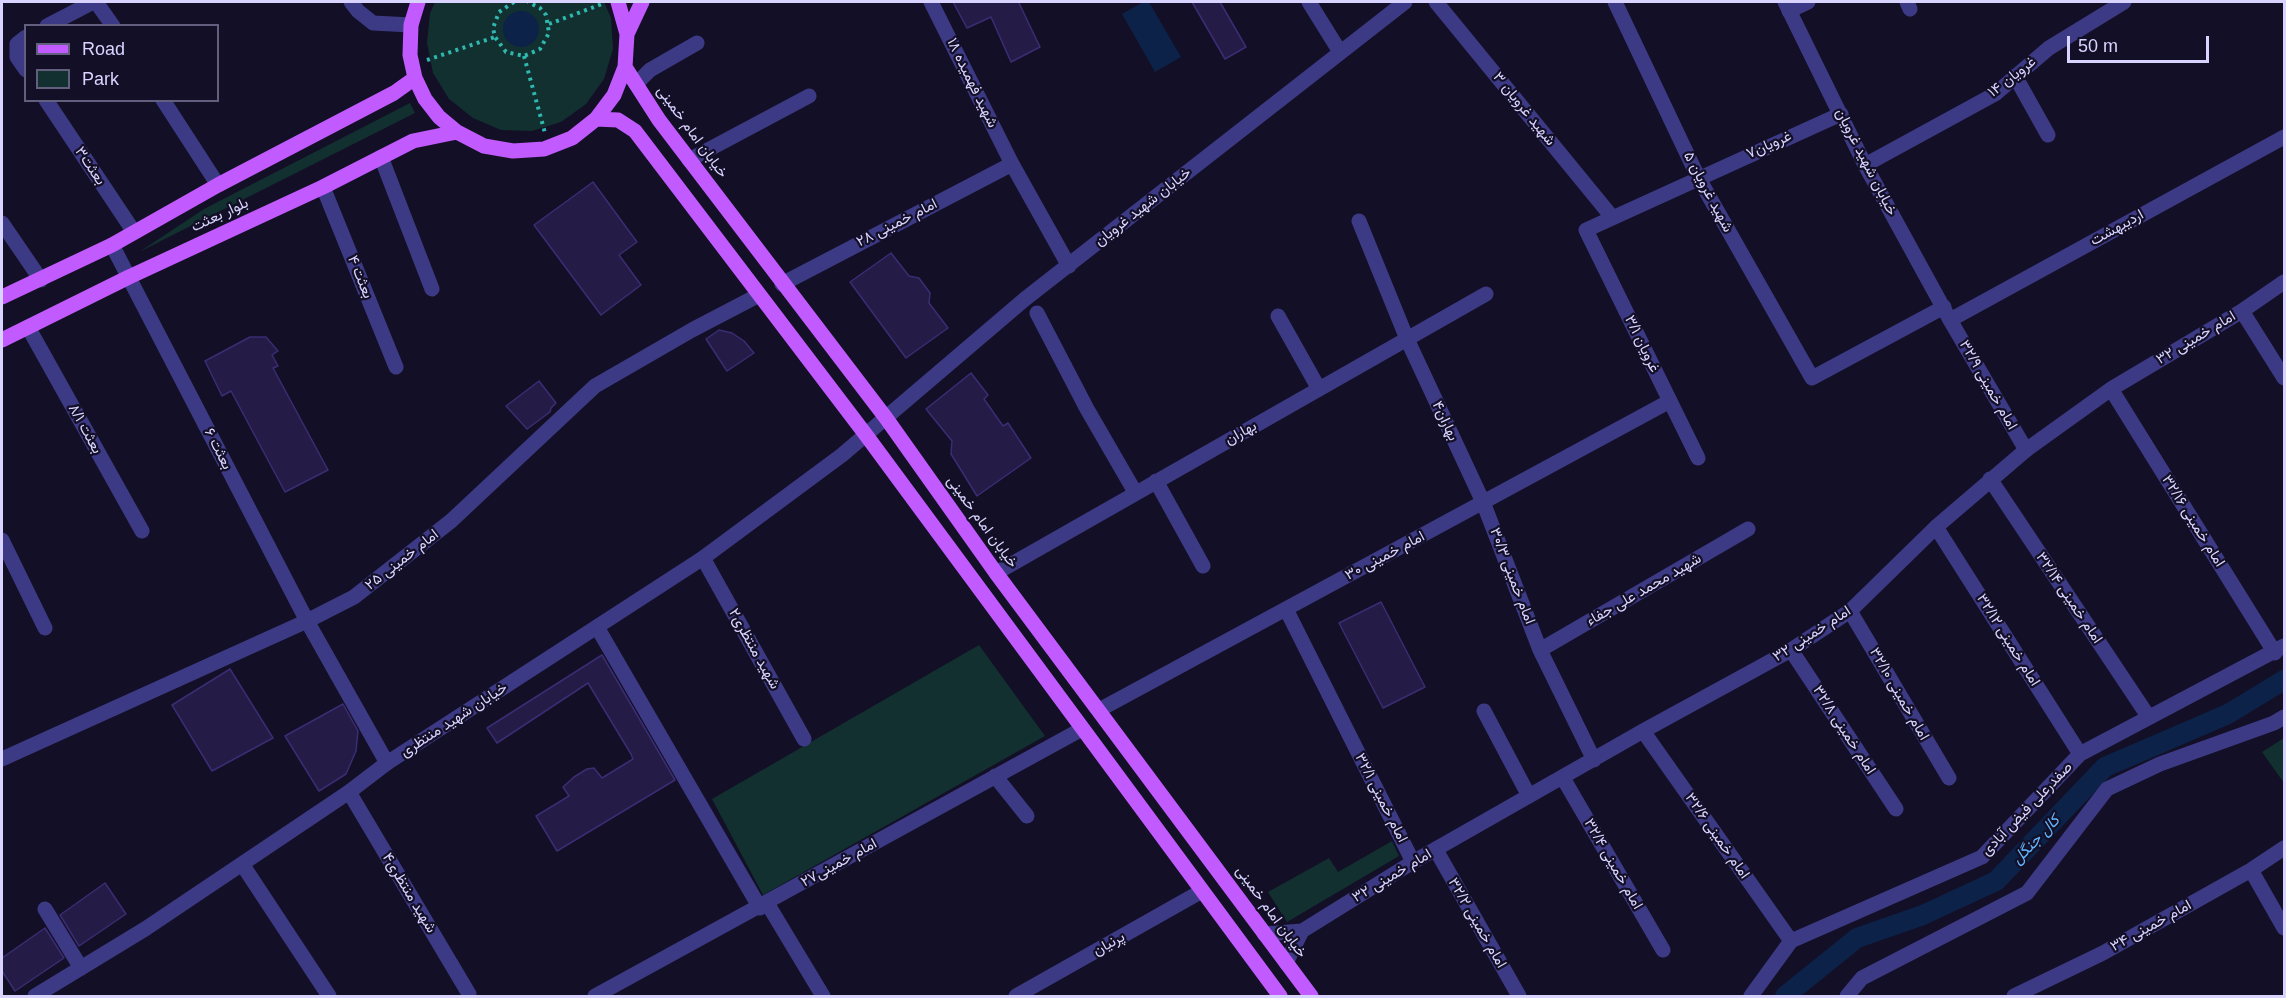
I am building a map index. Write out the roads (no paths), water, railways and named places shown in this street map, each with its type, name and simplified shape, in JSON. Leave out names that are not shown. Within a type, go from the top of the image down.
[{"type":"main road","points":[[418,2],[411,25],[410,55],[425,99],[439,117],[457,132],[484,146],[513,151],[549,147],[572,138],[596,119],[614,95],[625,67],[627,34],[618,2]]},
{"type":"main road","points":[[627,34],[642,2]]},
{"type":"main road","name":"خیابان امام خمینی","points":[[625,67],[659,120],[886,418],[996,573],[1311,996]]},
{"type":"main road","name":"بلوار بعثت","points":[[2,297],[112,245],[218,184],[394,93],[414,71]]},
{"type":"main road","points":[[596,119],[618,120],[635,131],[866,435],[1280,996]]},
{"type":"main road","name":"بلوار بعثت","points":[[2,340],[323,187],[413,141],[457,132]]},
{"type":"street","points":[[51,24],[95,2],[111,24]]},
{"type":"street","points":[[351,2],[358,11],[373,22],[411,25]]},
{"type":"street","name":"شهید فهمیده ۱۸","points":[[932,2],[1012,164],[1069,266]]},
{"type":"street","points":[[1309,2],[1341,52]]},
{"type":"street","name":"خیابان شهید غرویان","points":[[866,435],[1069,266],[1405,2]]},
{"type":"street","name":"شهید غرویان ۳","points":[[1436,2],[1612,218]]},
{"type":"street","name":"شهید غرویان ۵","points":[[1615,2],[1698,177],[1812,378]]},
{"type":"street","points":[[1787,6],[1808,2]]},
{"type":"street","name":"غرویان ۱۴","points":[[1865,165],[1995,94],[2049,48],[2124,2]]},
{"type":"street","name":"خیابان شهید غرویان","points":[[1787,6],[1865,165],[1947,313]]},
{"type":"street","points":[[21,40],[17,57],[24,67]]},
{"type":"street","points":[[636,84],[650,70],[697,43]]},
{"type":"street","points":[[2015,76],[2048,135]]},
{"type":"street","points":[[689,160],[809,96]]},
{"type":"street","name":"بعثت۳","points":[[47,102],[134,232]]},
{"type":"street","points":[[164,102],[218,184]]},
{"type":"street","name":"غرویان۷","points":[[1586,230],[1698,177],[1841,114]]},
{"type":"street","name":"اردیبهشت","points":[[1812,378],[1947,313],[2284,137]]},
{"type":"street","points":[[381,157],[432,290]]},
{"type":"street","name":"امام خمینی ۲۸","points":[[782,284],[1012,164]]},
{"type":"street","name":"بعثت ۴","points":[[323,187],[396,367]]},
{"type":"street","name":"بهاران۴","points":[[1359,221],[1407,339],[1483,502]]},
{"type":"street","points":[[2,223],[41,280]]},
{"type":"street","name":"غرویان ۳/۱","points":[[1586,230],[1698,458]]},
{"type":"street","name":"بعثت ۶","points":[[112,245],[307,621],[387,764]]},
{"type":"street","name":"امام خمینی ۳۲","points":[[1302,931],[1413,862],[1791,650],[1850,611],[1936,527],[2026,450],[2111,389],[2242,311],[2284,282]]},
{"type":"street","name":"بهاران","points":[[996,573],[1486,294]]},
{"type":"street","name":"امام خمینی ۲۵","points":[[2,759],[307,621],[354,597],[451,522],[595,386],[692,330],[759,295]]},
{"type":"street","points":[[2242,311],[2284,378]]},
{"type":"street","points":[[1037,313],[1087,409],[1135,492]]},
{"type":"street","name":"امام خمینی ۳۲/۹","points":[[1947,313],[2026,450]]},
{"type":"street","points":[[1278,316],[1319,389]]},
{"type":"street","name":"بعثت ۸/۱","points":[[28,327],[142,531]]},
{"type":"street","name":"امام خمینی ۳۲/۱۶","points":[[2111,389],[2280,650]]},
{"type":"street","name":"امام خمینی ۳۰","points":[[1099,710],[1670,401]]},
{"type":"street","name":"خیابان شهید منتظری","points":[[35,996],[144,929],[349,792],[387,764],[703,558],[866,435]]},
{"type":"street","name":"امام خمینی ۳۲/۱۴","points":[[1990,479],[2148,716]]},
{"type":"street","points":[[1156,481],[1203,566]]},
{"type":"street","name":"امام خمینی ۳۰/۳","points":[[1483,502],[1540,650],[1594,760]]},
{"type":"street","name":"امام خمینی ۳۲/۱۲","points":[[1936,527],[2080,754]]},
{"type":"street","name":"شهید محمد علی جفاء","points":[[1540,650],[1748,529]]},
{"type":"street","points":[[2,540],[45,628]]},
{"type":"street","name":"شهید منتظری۲","points":[[703,558],[804,739]]},
{"type":"street","name":"امام خمینی ۳۲/۱","points":[[1286,609],[1413,862]]},
{"type":"street","name":"امام خمینی ۳۲/۱۰","points":[[1850,611],[1948,778]]},
{"type":"street","points":[[597,627],[763,905],[823,996]]},
{"type":"street","name":"امام خمینی ۳۲/۸","points":[[1791,650],[1896,809]]},
{"type":"street","name":"صفدرعلی فیض آبادی","points":[[1791,941],[1982,857],[2080,754],[2148,716],[2280,650]]},
{"type":"street","points":[[1484,711],[1529,796]]},
{"type":"street","points":[[1847,996],[1862,978],[2027,893],[2107,789],[2160,764],[2274,723],[2284,717]]},
{"type":"street","name":"امام خمینی۲۷","points":[[595,996],[1082,729]]},
{"type":"street","name":"امام خمینی ۳۲/۶","points":[[1643,731],[1791,941]]},
{"type":"street","points":[[995,776],[1028,816]]},
{"type":"street","name":"امام خمینی ۳۲/۴","points":[[1563,778],[1663,950]]},
{"type":"street","name":"شهید منتظری۴","points":[[349,792],[469,994]]},
{"type":"street","name":"امام خمینی ۳۴","points":[[2014,996],[2103,953],[2251,870],[2284,848]]},
{"type":"street","name":"امام خمینی ۳۲/۲","points":[[1436,850],[1519,996]]},
{"type":"street","points":[[242,864],[328,996]]},
{"type":"street","points":[[2251,870],[2284,928]]},
{"type":"street","name":"پرنیان","points":[[1016,996],[1202,891]]},
{"type":"street","points":[[45,909],[81,968]]},
{"type":"street","points":[[1264,934],[1302,931]]},
{"type":"street","points":[[1286,963],[1302,931]]},
{"type":"street","points":[[1751,996],[1791,941]]},
{"type":"water","points":[[1143,2],[1149,2],[1181,57],[1155,72],[1122,14]]},
{"type":"water","points":[[521,11],[534,16],[539,29],[534,42],[521,47],[508,42],[503,29],[508,16]]},
{"type":"waterway","name":"کال جنگل","points":[[1785,996],[1857,938],[1923,915],[1996,881],[2105,767],[2228,714],[2284,680]]}]
